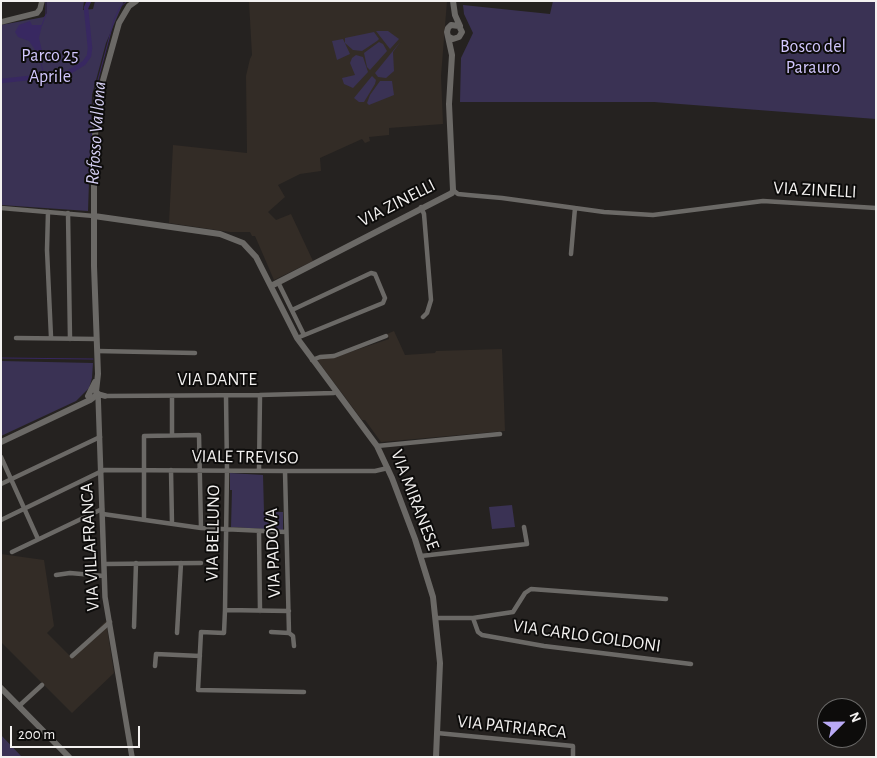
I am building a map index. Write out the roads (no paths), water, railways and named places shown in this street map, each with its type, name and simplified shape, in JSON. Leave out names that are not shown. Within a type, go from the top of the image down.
[{"type":"main road","name":"VIA VILLAFRANCA","points":[[102,395],[98,374],[94,266],[94,155],[97,102],[120,23],[129,6],[136,1]]},
{"type":"main road","points":[[453,1],[450,26],[447,32],[452,55],[449,104],[453,190]]},
{"type":"main road","points":[[452,55],[462,33],[455,15],[453,1]]},
{"type":"main road","points":[[450,26],[456,24],[460,27]]},
{"type":"main road","points":[[449,37],[453,39],[459,37]]},
{"type":"main road","name":"VIA ZINELLI","points":[[271,286],[421,207],[452,193],[453,190]]},
{"type":"main road","name":"VIA MIRANESE","points":[[94,216],[220,234],[243,242],[252,251],[312,360],[377,446],[388,468],[431,587],[440,663],[436,757]]},
{"type":"main road","name":"VIA VILLAFRANCA","points":[[88,396],[98,374]]},
{"type":"main road","points":[[75,406],[88,396],[102,395]]},
{"type":"main road","points":[[1,442],[102,395]]},
{"type":"main road","points":[[1,688],[69,757]]},
{"type":"street","points":[[1,22],[37,14],[42,1]]},
{"type":"street","name":"VIA ZINELLI","points":[[453,190],[458,194],[653,215],[764,202],[876,208]]},
{"type":"street","points":[[421,207],[424,214],[431,300],[427,313],[423,317]]},
{"type":"street","points":[[1,208],[94,216]]},
{"type":"street","points":[[571,254],[574,208]]},
{"type":"street","points":[[48,212],[47,250],[51,338]]},
{"type":"street","points":[[68,213],[70,339]]},
{"type":"street","points":[[292,310],[373,273],[385,298],[383,302],[300,337]]},
{"type":"street","name":"VIA MIRANESE","points":[[278,282],[292,310],[300,337]]},
{"type":"street","points":[[312,360],[320,356],[334,356],[386,336]]},
{"type":"street","points":[[16,338],[97,339]]},
{"type":"street","points":[[97,350],[195,353]]},
{"type":"street","name":"VIA DANTE","points":[[102,395],[226,396],[334,393],[336,391]]},
{"type":"street","name":"VIA VILLAFRANCA","points":[[102,395],[100,437],[105,597],[132,757]]},
{"type":"street","points":[[259,471],[260,395]]},
{"type":"street","points":[[172,396],[172,435]]},
{"type":"street","name":"VIA BELLUNO","points":[[226,396],[227,530],[224,633],[201,632],[198,690],[304,692]]},
{"type":"street","points":[[377,446],[500,434]]},
{"type":"street","points":[[144,520],[144,436],[199,435],[201,528]]},
{"type":"street","points":[[1,484],[100,437]]},
{"type":"street","points":[[1,457],[38,539]]},
{"type":"street","name":"VIALE TREVISO","points":[[101,471],[374,471],[388,468]]},
{"type":"street","points":[[171,470],[172,524]]},
{"type":"street","points":[[1,520],[101,471]]},
{"type":"street","name":"VIA PADOVA","points":[[285,471],[289,633],[293,636],[294,646]]},
{"type":"street","points":[[12,552],[102,512],[201,528],[286,532]]},
{"type":"street","points":[[421,556],[527,544],[524,527]]},
{"type":"street","name":"VIA PADOVA","points":[[259,532],[260,611]]},
{"type":"street","points":[[134,627],[136,563]]},
{"type":"street","points":[[177,633],[181,563]]},
{"type":"street","points":[[104,564],[201,563]]},
{"type":"street","points":[[56,575],[70,573],[104,576]]},
{"type":"street","name":"VIA CARLO GOLDONI","points":[[436,618],[473,618],[513,612],[523,595],[531,589],[666,599]]},
{"type":"street","points":[[225,610],[289,611]]},
{"type":"street","name":"VIA CARLO GOLDONI","points":[[473,618],[478,632],[481,634],[544,646],[691,664]]},
{"type":"street","points":[[72,656],[110,622]]},
{"type":"street","points":[[271,632],[289,633]]},
{"type":"street","points":[[155,666],[156,654],[200,656]]},
{"type":"street","points":[[19,706],[42,685]]},
{"type":"street","name":"VIA PATRIARCA","points":[[437,733],[573,746],[573,757]]},
{"type":"waterway","points":[[42,25],[46,14],[46,1]]},
{"type":"waterway","points":[[1,81],[66,74],[84,63],[89,56],[90,48],[86,8],[89,1]]},
{"type":"waterway","name":"Refosso Vallona","points":[[91,146],[95,91],[114,20],[120,7],[127,1]]},
{"type":"waterway","points":[[40,58],[44,76]]},
{"type":"waterway","name":"Refosso Vallona","points":[[1,358],[93,359]]},
{"type":"park label","name":"Bosco del Parauro","points":[[813,57]]},
{"type":"park label","name":"Parco 25 Aprile","points":[[50,66]]}]
